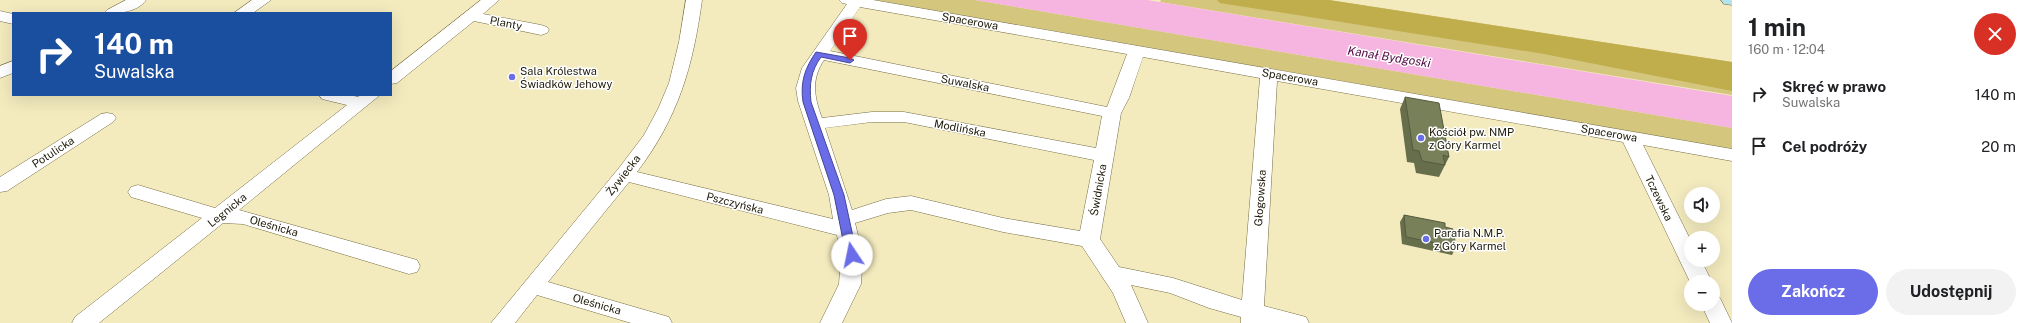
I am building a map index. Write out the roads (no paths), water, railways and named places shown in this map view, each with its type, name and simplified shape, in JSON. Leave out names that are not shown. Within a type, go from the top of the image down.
[{"type":"street","points":[[114,12],[138,0]]},
{"type":"street","points":[[244,12],[263,0]]},
{"type":"street","points":[[392,78],[491,0]]},
{"type":"street","name":"Żywiecka","points":[[502,323],[624,175],[647,143],[669,104],[685,57],[694,0]]},
{"type":"street","points":[[831,323],[850,284],[852,255],[839,195],[816,124],[807,102],[805,88],[810,68],[851,1]]},
{"type":"street","name":"Spacerowa","points":[[851,1],[1732,155]]},
{"type":"street","points":[[0,16],[12,19]]},
{"type":"street","name":"Planty","points":[[471,16],[540,30]]},
{"type":"street","name":"Świdnicka","points":[[1089,240],[1112,113],[1120,98],[1137,50]]},
{"type":"street","name":"Suwalska","points":[[819,54],[1112,113]]},
{"type":"street","points":[[0,73],[12,67]]},
{"type":"street","name":"Głogowska","points":[[1252,317],[1269,73]]},
{"type":"street","points":[[338,96],[366,99]]},
{"type":"street","name":"Legnicka","points":[[83,323],[366,99]]},
{"type":"street","name":"Modlińska","points":[[816,124],[872,117],[904,117],[1104,156]]},
{"type":"street","name":"Potulicka","points":[[0,186],[107,118]]},
{"type":"street","name":"Tczewska","points":[[1629,136],[1698,275]]},
{"type":"street","name":"Pszczyńska","points":[[624,175],[845,225]]},
{"type":"street","name":"Oleśnicka","points":[[138,192],[219,216],[243,217],[409,266]]},
{"type":"street","points":[[839,195],[852,203],[874,209]]},
{"type":"street","points":[[845,225],[874,209],[898,204],[919,204],[1003,225],[1089,240],[1123,290],[1133,310],[1137,323]]},
{"type":"street","points":[[1112,274],[1173,286],[1252,317],[1298,323]]},
{"type":"street","name":"Oleśnicka","points":[[533,286],[661,323]]},
{"type":"street","points":[[1715,311],[1721,323]]},
{"type":"water","name":"Kanał Bydgoski","points":[[975,0],[1147,0],[1732,96],[1732,128]]},
{"type":"place","name":"Sala Królestwa Świadków Jehowy","points":[[512,77]]},
{"type":"place","name":"Kościół pw. NMP z Góry Karmel","points":[[1421,138]]},
{"type":"place","name":"Parafia N.M.P. z Góry Karmel","points":[[1426,239]]}]
